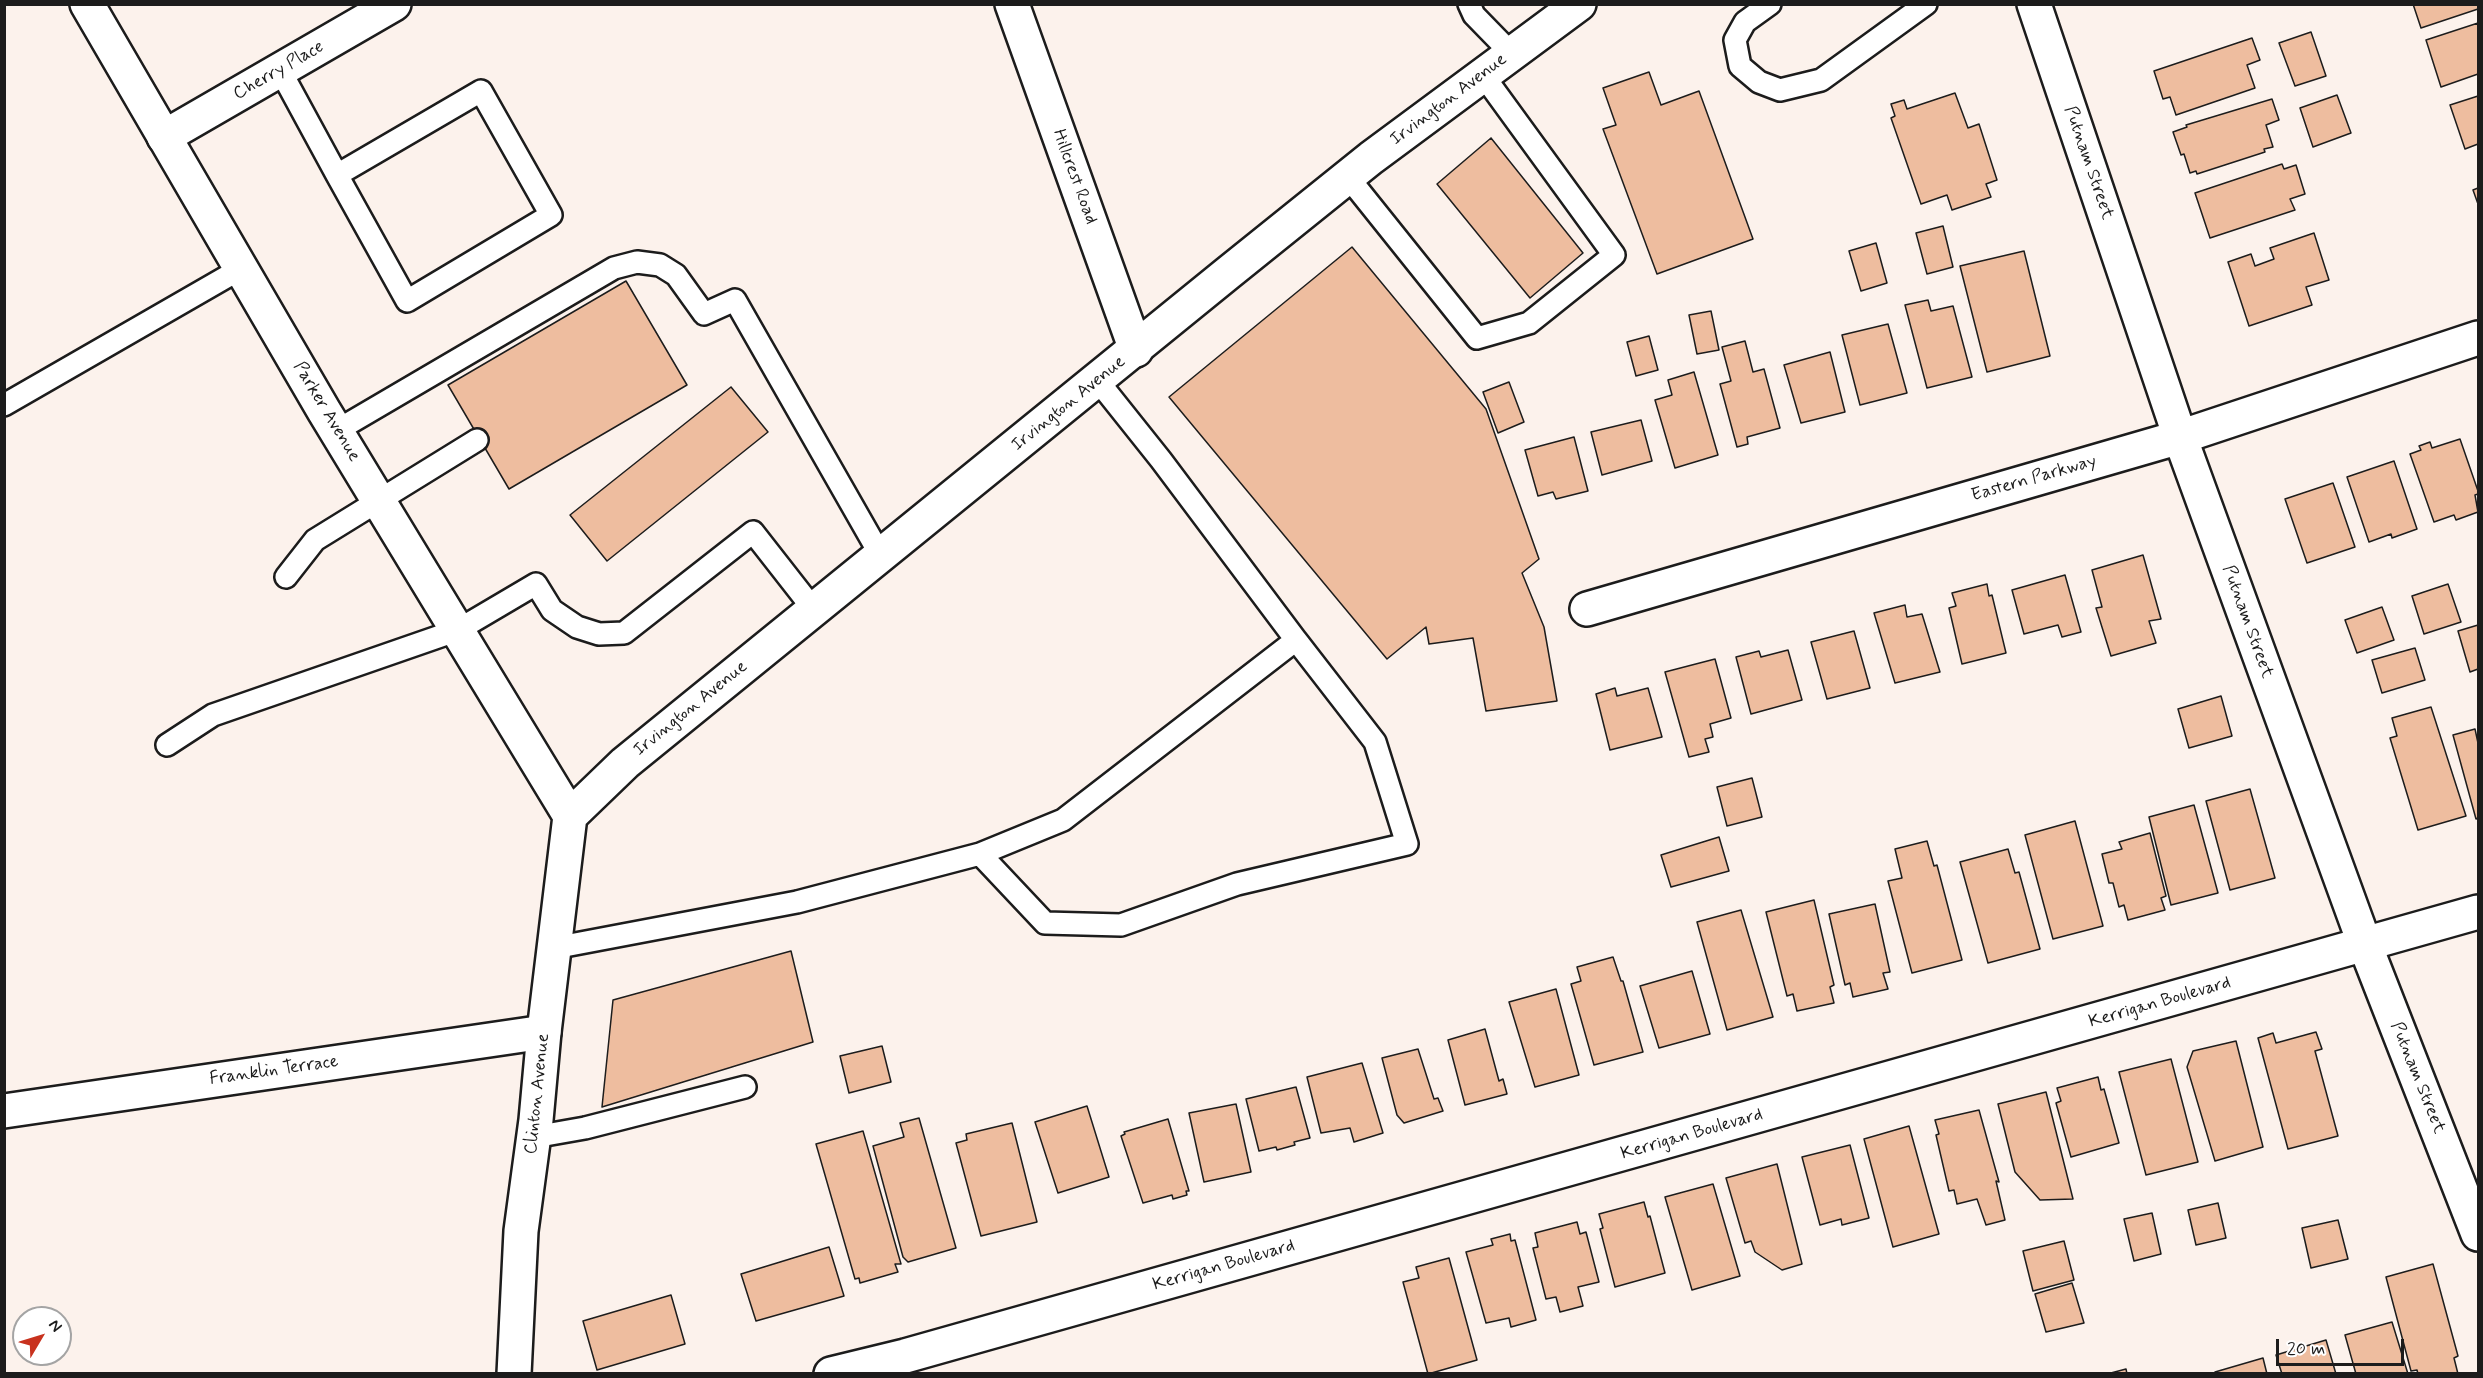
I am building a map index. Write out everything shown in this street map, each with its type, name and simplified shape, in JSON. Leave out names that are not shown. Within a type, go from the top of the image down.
[{"type":"street","name":"Parker Avenue","points":[[87,4],[336,431],[570,816]]},
{"type":"street","name":"Cherry Place","points":[[164,137],[394,4]]},
{"type":"street","name":"Hillcrest Road","points":[[1012,4],[1136,350]]},
{"type":"street","name":"Irvington Avenue","points":[[570,816],[625,763],[1348,177],[1578,4]]},
{"type":"street","name":"Putnam Street","points":[[2034,4],[2180,437],[2365,945],[2478,1233]]},
{"type":"street","name":"Eastern Parkway","points":[[1587,609],[2180,437],[2478,338]]},
{"type":"street","name":"Clinton Avenue","points":[[514,1374],[521,1231],[534,1137],[570,816]]},
{"type":"street","name":"Kerrigan Boulevard","points":[[831,1374],[905,1356],[2478,912]]},
{"type":"street","name":"Franklin Terrace","points":[[4,1111],[544,1032]]},
{"type":"lane","points":[[1469,4],[1474,15],[1511,53]]},
{"type":"lane","points":[[1770,4],[1745,22],[1735,40],[1740,66],[1759,82],[1780,90],[1821,80],[1926,4]]},
{"type":"lane","points":[[280,70],[337,175],[407,302],[551,215],[481,91],[337,175]]},
{"type":"lane","points":[[1348,177],[1477,338],[1529,323],[1614,255],[1483,75]]},
{"type":"lane","points":[[336,431],[614,268],[637,262],[660,265],[676,275],[704,314],[735,300],[881,556]]},
{"type":"lane","points":[[4,405],[242,268]]},
{"type":"lane","points":[[980,854],[1045,923],[1121,925],[1237,884],[1407,844],[1375,742],[1161,460],[1098,381]]},
{"type":"lane","points":[[286,577],[315,540],[477,440]]},
{"type":"lane","points":[[167,745],[213,715],[458,630],[536,584],[552,610],[577,627],[599,634],[624,633],[753,532],[814,610]]},
{"type":"lane","points":[[554,948],[797,902],[980,854],[1063,820],[1296,640]]},
{"type":"lane","points":[[534,1137],[585,1128],[745,1087]]},
{"type":"building","points":[[2413,4],[2478,4],[2478,9],[2421,28]]},
{"type":"building","points":[[2478,23],[2478,74],[2441,87],[2426,40]]},
{"type":"building","points":[[2311,32],[2326,76],[2295,86],[2279,43]]},
{"type":"building","points":[[2252,38],[2260,60],[2247,65],[2255,88],[2176,115],[2170,97],[2163,99],[2154,71]]},
{"type":"building","points":[[1649,72],[1661,105],[1699,91],[1753,239],[1657,274],[1603,129],[1616,125],[1603,88]]},
{"type":"building","points":[[1955,93],[1968,128],[1979,124],[1997,180],[1986,184],[1991,197],[1952,210],[1947,195],[1921,204],[1891,118],[1895,116],[1891,104],[1904,100],[1907,109]]},
{"type":"building","points":[[2337,95],[2351,133],[2313,147],[2300,108]]},
{"type":"building","points":[[2478,96],[2478,144],[2465,149],[2450,105]]},
{"type":"building","points":[[2272,99],[2279,120],[2266,125],[2273,147],[2264,149],[2265,152],[2197,174],[2196,171],[2190,173],[2173,132],[2187,127],[2186,125]]},
{"type":"building","points":[[1491,138],[1583,253],[1530,298],[1437,184]]},
{"type":"building","points":[[2282,164],[2284,169],[2296,165],[2305,194],[2290,199],[2295,210],[2210,238],[2195,193]]},
{"type":"building","points":[[2478,188],[2478,204],[2473,190]]},
{"type":"building","points":[[1943,226],[1953,267],[1927,274],[1916,233]]},
{"type":"building","points":[[2314,233],[2329,280],[2306,287],[2312,305],[2249,326],[2228,262],[2251,254],[2255,266],[2274,259],[2270,248]]},
{"type":"building","points":[[1876,243],[1887,283],[1861,291],[1849,251]]},
{"type":"building","points":[[1352,247],[1486,409],[1539,559],[1522,573],[1544,627],[1557,701],[1486,711],[1473,638],[1429,644],[1426,627],[1387,659],[1169,397]]},
{"type":"building","points":[[2024,251],[2050,356],[1987,372],[1960,266]]},
{"type":"building","points":[[626,281],[687,385],[509,489],[448,385]]},
{"type":"building","points":[[1928,300],[1931,311],[1953,306],[1972,377],[1927,388],[1905,305]]},
{"type":"building","points":[[1711,311],[1719,350],[1697,354],[1689,315]]},
{"type":"building","points":[[1888,324],[1907,393],[1860,405],[1842,335]]},
{"type":"building","points":[[1649,336],[1658,370],[1636,376],[1627,342]]},
{"type":"building","points":[[1745,341],[1753,372],[1764,369],[1780,428],[1747,437],[1748,444],[1737,447],[1720,384],[1731,381],[1722,347]]},
{"type":"building","points":[[1830,352],[1845,412],[1801,423],[1784,365]]},
{"type":"building","points":[[1694,372],[1718,455],[1675,468],[1655,400],[1672,395],[1668,380]]},
{"type":"building","points":[[1509,382],[1524,422],[1498,433],[1483,392]]},
{"type":"building","points":[[731,387],[768,432],[607,561],[570,515]]},
{"type":"building","points":[[1641,420],[1652,461],[1602,475],[1591,432]]},
{"type":"building","points":[[1574,437],[1588,491],[1556,499],[1553,492],[1538,496],[1525,450]]},
{"type":"building","points":[[2460,439],[2478,491],[2475,495],[2478,512],[2456,520],[2454,515],[2434,522],[2410,454],[2421,450],[2419,446],[2430,442],[2432,448]]},
{"type":"building","points":[[2394,461],[2417,529],[2392,538],[2391,534],[2369,542],[2347,477]]},
{"type":"building","points":[[2333,483],[2355,547],[2307,563],[2285,499]]},
{"type":"building","points":[[2143,555],[2161,619],[2149,621],[2156,643],[2111,656],[2096,608],[2102,607],[2092,570]]},
{"type":"building","points":[[2065,575],[2081,632],[2062,637],[2058,625],[2024,634],[2012,590]]},
{"type":"building","points":[[1987,584],[1989,596],[1992,595],[2006,653],[1962,664],[1949,608],[1956,606],[1952,593]]},
{"type":"building","points":[[2448,584],[2461,622],[2424,634],[2412,596]]},
{"type":"building","points":[[1905,605],[1907,617],[1922,614],[1940,672],[1895,683],[1874,613]]},
{"type":"building","points":[[2382,607],[2394,640],[2357,653],[2345,620]]},
{"type":"building","points":[[2478,625],[2478,669],[2470,672],[2458,631]]},
{"type":"building","points":[[1854,631],[1870,688],[1827,699],[1811,642]]},
{"type":"building","points":[[2415,648],[2425,680],[2382,693],[2372,660]]},
{"type":"building","points":[[1788,650],[1802,700],[1751,714],[1736,657],[1759,651],[1761,657]]},
{"type":"building","points":[[1715,659],[1731,718],[1710,724],[1713,737],[1705,739],[1709,752],[1689,757],[1665,672]]},
{"type":"building","points":[[1615,688],[1617,696],[1648,688],[1662,737],[1610,750],[1596,694]]},
{"type":"building","points":[[2221,696],[2232,736],[2189,748],[2178,709]]},
{"type":"building","points":[[2431,707],[2466,816],[2418,830],[2390,738],[2397,736],[2392,718]]},
{"type":"building","points":[[2475,729],[2478,743],[2478,818],[2476,819],[2453,735]]},
{"type":"building","points":[[1752,778],[1762,817],[1727,826],[1717,787]]},
{"type":"building","points":[[2250,789],[2275,878],[2230,890],[2206,801]]},
{"type":"building","points":[[2194,805],[2218,893],[2171,905],[2149,817]]},
{"type":"building","points":[[2075,821],[2103,926],[2053,939],[2025,835]]},
{"type":"building","points":[[2150,833],[2166,896],[2161,898],[2165,910],[2128,920],[2124,905],[2119,907],[2113,883],[2109,883],[2102,854],[2122,849],[2119,842]]},
{"type":"building","points":[[1719,837],[1729,871],[1671,887],[1661,855]]},
{"type":"building","points":[[1927,841],[1934,866],[1937,865],[1962,960],[1912,973],[1888,881],[1902,878],[1895,849]]},
{"type":"building","points":[[2008,849],[2015,873],[2019,872],[2040,949],[1988,963],[1960,862]]},
{"type":"building","points":[[1814,900],[1834,985],[1830,987],[1834,1003],[1797,1011],[1793,994],[1787,996],[1766,912]]},
{"type":"building","points":[[1875,904],[1890,972],[1883,973],[1888,989],[1853,997],[1850,983],[1845,985],[1829,914]]},
{"type":"building","points":[[1741,910],[1773,1017],[1727,1030],[1697,922]]},
{"type":"building","points":[[791,951],[813,1042],[602,1107],[613,1000]]},
{"type":"building","points":[[1613,957],[1621,981],[1623,981],[1643,1052],[1594,1065],[1571,984],[1581,981],[1577,967]]},
{"type":"building","points":[[1692,971],[1710,1034],[1659,1048],[1640,986]]},
{"type":"building","points":[[1556,989],[1579,1075],[1535,1087],[1509,1002]]},
{"type":"building","points":[[1485,1029],[1499,1081],[1503,1079],[1507,1094],[1465,1105],[1448,1040]]},
{"type":"building","points":[[2316,1032],[2322,1049],[2315,1051],[2338,1136],[2288,1149],[2258,1038],[2273,1033],[2276,1043]]},
{"type":"building","points":[[2236,1041],[2263,1147],[2215,1161],[2187,1067],[2193,1051]]},
{"type":"building","points":[[882,1046],[891,1082],[849,1093],[840,1056]]},
{"type":"building","points":[[1418,1049],[1434,1099],[1438,1098],[1443,1111],[1404,1123],[1397,1115],[1382,1058]]},
{"type":"building","points":[[2171,1059],[2198,1162],[2146,1175],[2119,1072]]},
{"type":"building","points":[[1362,1063],[1383,1133],[1354,1142],[1350,1128],[1321,1133],[1307,1077]]},
{"type":"building","points":[[2098,1077],[2101,1090],[2104,1089],[2119,1143],[2071,1157],[2056,1103],[2061,1101],[2057,1088]]},
{"type":"building","points":[[1296,1087],[1310,1138],[1277,1150],[1276,1147],[1259,1151],[1246,1099]]},
{"type":"building","points":[[2046,1092],[2073,1199],[2040,1200],[2015,1172],[1998,1104]]},
{"type":"building","points":[[1236,1104],[1251,1172],[1204,1182],[1189,1113]]},
{"type":"building","points":[[1087,1106],[1109,1177],[1058,1193],[1035,1122]]},
{"type":"building","points":[[1979,1110],[1999,1182],[1996,1181],[2005,1220],[1986,1225],[1977,1199],[1957,1204],[1954,1190],[1949,1191],[1936,1135],[1939,1134],[1935,1120]]},
{"type":"building","points":[[919,1118],[956,1248],[908,1262],[903,1257],[873,1146],[904,1137],[900,1123]]},
{"type":"building","points":[[1168,1119],[1189,1191],[1186,1191],[1187,1195],[1173,1199],[1172,1195],[1143,1203],[1121,1136],[1125,1134],[1124,1132]]},
{"type":"building","points":[[1012,1123],[1037,1222],[981,1236],[956,1143],[967,1140],[966,1134]]},
{"type":"building","points":[[1909,1126],[1939,1234],[1893,1247],[1864,1139]]},
{"type":"building","points":[[863,1131],[901,1264],[895,1264],[898,1272],[860,1283],[859,1278],[855,1279],[816,1144]]},
{"type":"building","points":[[1850,1145],[1869,1218],[1842,1225],[1841,1219],[1820,1225],[1802,1157]]},
{"type":"building","points":[[1777,1164],[1802,1264],[1782,1270],[1755,1252],[1751,1241],[1745,1243],[1726,1178]]},
{"type":"building","points":[[1713,1184],[1740,1276],[1692,1290],[1665,1197]]},
{"type":"building","points":[[1644,1202],[1665,1273],[1615,1287],[1600,1229],[1603,1228],[1599,1214]]},
{"type":"building","points":[[2218,1203],[2226,1238],[2196,1245],[2188,1210]]},
{"type":"building","points":[[2152,1213],[2161,1254],[2134,1261],[2124,1219]]},
{"type":"building","points":[[2338,1220],[2348,1259],[2311,1268],[2302,1228]]},
{"type":"building","points":[[1577,1222],[1580,1234],[1586,1232],[1599,1282],[1578,1287],[1583,1306],[1560,1312],[1556,1297],[1546,1299],[1533,1248],[1538,1247],[1535,1233]]},
{"type":"building","points":[[1510,1234],[1511,1241],[1515,1240],[1536,1320],[1511,1327],[1509,1318],[1486,1323],[1466,1252],[1493,1245],[1491,1239]]},
{"type":"building","points":[[2064,1241],[2074,1280],[2033,1291],[2023,1251]]},
{"type":"building","points":[[829,1247],[844,1296],[756,1321],[741,1274]]},
{"type":"building","points":[[1449,1258],[1477,1360],[1428,1374],[1403,1282],[1419,1278],[1416,1267]]},
{"type":"building","points":[[2433,1264],[2458,1356],[2454,1358],[2458,1374],[2418,1374],[2417,1370],[2411,1371],[2386,1277]]},
{"type":"building","points":[[2072,1283],[2084,1323],[2046,1332],[2035,1294]]},
{"type":"building","points":[[671,1295],[685,1344],[597,1370],[583,1321]]},
{"type":"building","points":[[2392,1322],[2408,1374],[2356,1374],[2345,1335]]},
{"type":"building","points":[[2326,1340],[2336,1374],[2282,1374],[2276,1355]]},
{"type":"building","points":[[2263,1358],[2267,1374],[2215,1374],[2215,1372]]},
{"type":"building","points":[[2126,1369],[2127,1374],[2107,1374]]}]
